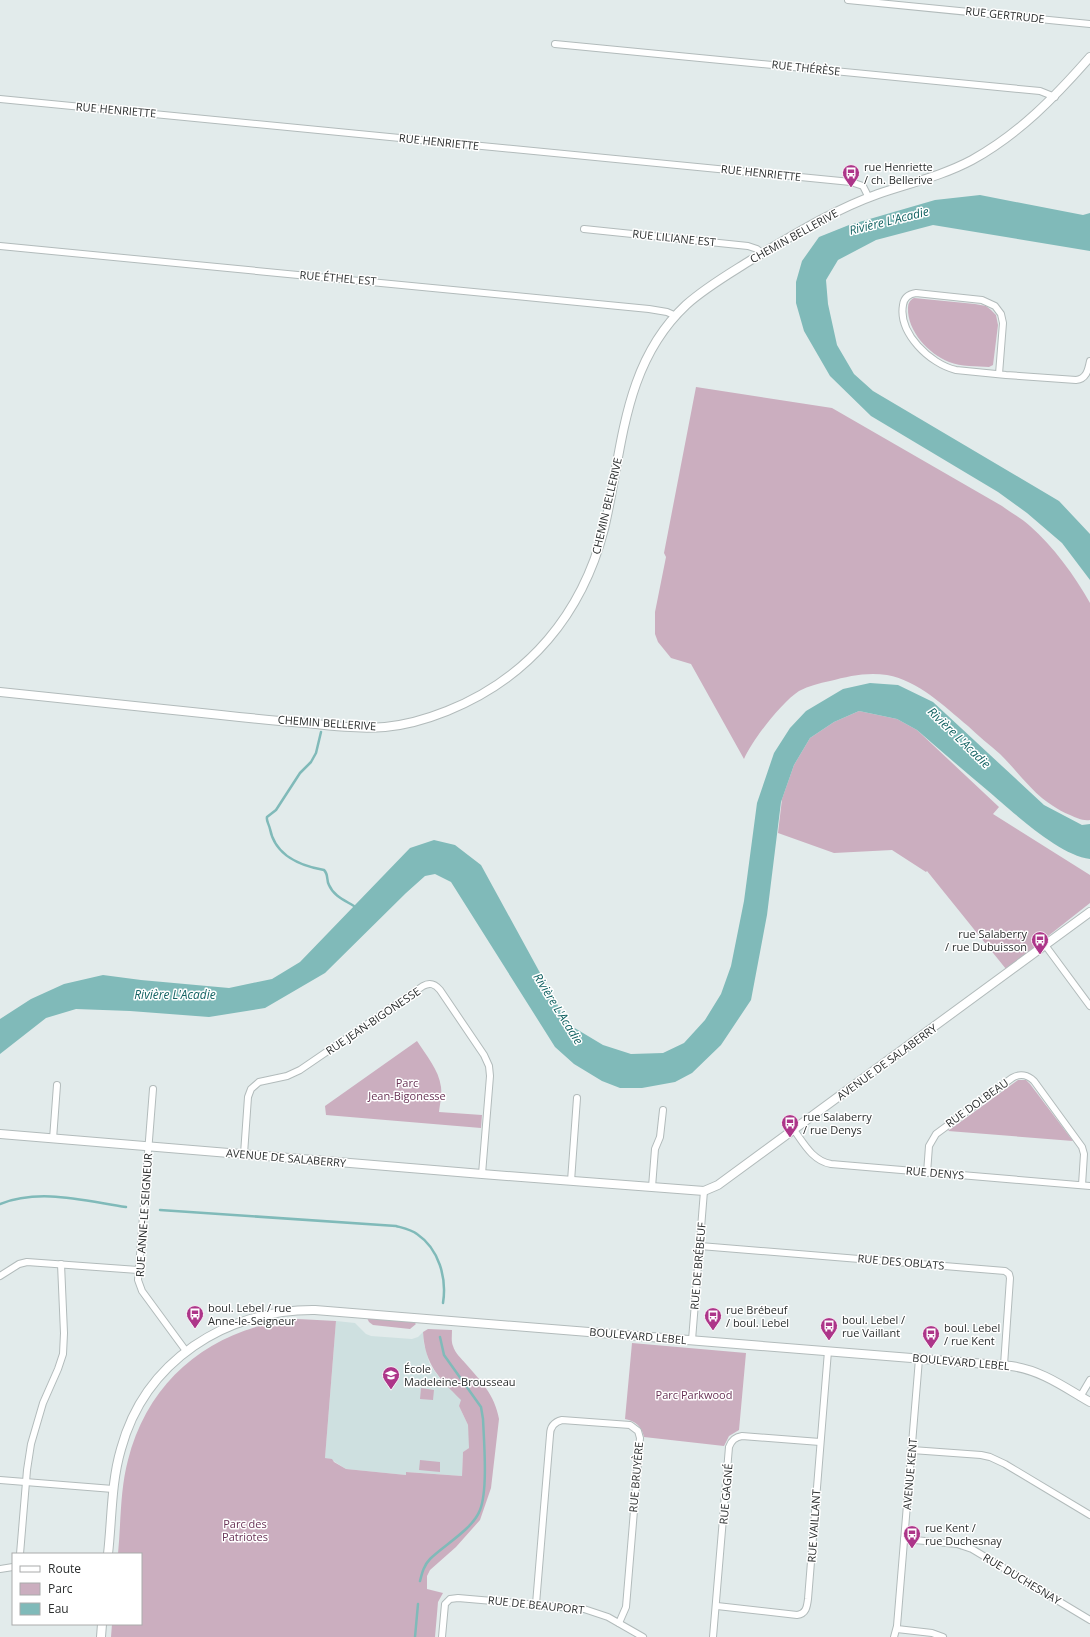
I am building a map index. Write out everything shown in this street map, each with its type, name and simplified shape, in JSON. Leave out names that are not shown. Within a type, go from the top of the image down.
[{"type":"street","name":"RUE GERTRUDE","points":[[848,0],[1090,24]]},
{"type":"street","name":"RUE THÉRÈSE","points":[[555,44],[1040,91],[1055,97]]},
{"type":"street","name":"CHEMIN BELLERIVE","points":[[0,692],[363,728],[391,726],[414,722],[451,709],[479,696],[511,675],[536,653],[558,628],[577,599],[592,567],[601,538],[632,393],[652,349],[676,316],[688,303],[709,287],[762,253],[819,221],[869,198],[936,176],[971,160],[1018,129],[1055,97],[1090,58]]},
{"type":"street","name":"RUE HENRIETTE","points":[[0,99],[851,182],[863,186],[869,198]]},
{"type":"street","name":"RUE LILIANE EST","points":[[584,229],[748,246],[757,248],[762,253]]},
{"type":"street","name":"RUE ÉTHEL EST","points":[[0,246],[649,309],[667,312],[676,316]]},
{"type":"street","points":[[999,374],[1003,323],[1001,314],[995,306],[977,299],[916,293],[906,297],[902,309],[904,324],[915,342],[930,357],[943,366],[952,369],[999,374],[1076,380],[1083,378],[1088,370],[1090,361]]},
{"type":"street","name":"AVENUE DE SALABERRY","points":[[0,1134],[704,1191],[718,1185],[1090,912]]},
{"type":"street","points":[[1045,945],[1090,1006]]},
{"type":"street","name":"RUE JEAN-BIGONESSE","points":[[244,1154],[248,1097],[254,1085],[261,1081],[287,1076],[300,1070],[423,986],[430,984],[436,986],[440,990],[486,1059],[489,1066],[490,1076],[482,1174]]},
{"type":"street","name":"RUE DOLBEAU","points":[[927,1173],[929,1146],[936,1134],[1012,1078],[1022,1075],[1030,1077],[1034,1081],[1082,1146],[1084,1154],[1082,1185]]},
{"type":"street","points":[[53,1139],[57,1085]]},
{"type":"street","name":"RUE ANNE-LE SEIGNEUR","points":[[153,1089],[138,1283],[142,1291],[186,1351]]},
{"type":"street","points":[[571,1181],[577,1098]]},
{"type":"street","points":[[652,1187],[655,1149],[660,1137],[663,1110]]},
{"type":"street","name":"RUE DENYS","points":[[794,1130],[814,1156],[823,1162],[927,1173],[1090,1186]]},
{"type":"street","name":"RUE DE BRÉBEUF","points":[[692,1340],[704,1191]]},
{"type":"street","name":"RUE DES OBLATS","points":[[700,1246],[1005,1271],[1009,1274],[1010,1278],[1004,1365]]},
{"type":"street","points":[[0,1276],[24,1262],[138,1270]]},
{"type":"street","points":[[20,1553],[31,1444],[37,1420],[63,1354],[64,1314],[61,1264]]},
{"type":"street","name":"BOULEVARD LEBEL","points":[[108,1553],[113,1489],[121,1447],[137,1410],[156,1382],[186,1351],[200,1341],[237,1322],[270,1313],[304,1309],[1004,1365],[1035,1371],[1090,1402]]},
{"type":"street","name":"RUE VAILLANT","points":[[716,1606],[797,1615],[802,1614],[805,1610],[808,1599],[828,1351]]},
{"type":"street","name":"AVENUE KENT","points":[[894,1637],[897,1629],[919,1359]]},
{"type":"street","points":[[1080,1397],[1090,1380]]},
{"type":"street","name":"RUE BRUYÈRE","points":[[536,1604],[550,1432],[552,1426],[557,1421],[562,1420],[630,1425],[636,1429],[640,1438],[626,1608],[619,1623]]},
{"type":"street","name":"RUE GAGNÉ","points":[[713,1637],[729,1447],[731,1442],[737,1437],[742,1436],[820,1442]]},
{"type":"street","points":[[912,1450],[990,1457],[1090,1514]]},
{"type":"street","points":[[0,1480],[113,1489]]},
{"type":"street","name":"RUE DUCHESNAY","points":[[904,1539],[957,1544],[972,1549],[1090,1620]]},
{"type":"street","points":[[0,1569],[12,1567]]},
{"type":"street","name":"RUE DE BEAUPORT","points":[[442,1637],[444,1606],[448,1600],[458,1598],[584,1609],[603,1615],[642,1637]]},
{"type":"street","points":[[101,1637],[102,1625]]},
{"type":"street","points":[[897,1629],[932,1633],[943,1637]]},
{"type":"shaded area","name":"École Madeleine-Brousseau","points":[[336,1321],[355,1323],[366,1334],[371,1336],[412,1339],[418,1337],[423,1332],[424,1344],[430,1365],[442,1381],[462,1400],[459,1406],[468,1425],[469,1448],[463,1452],[462,1476],[407,1472],[406,1475],[346,1469],[332,1460],[325,1458]]},
{"type":"green space","points":[[914,298],[975,304],[986,306],[991,310],[996,315],[998,325],[993,365],[989,367],[954,364],[934,353],[921,341],[911,325],[908,305]]},
{"type":"green space","points":[[696,387],[832,408],[1002,506],[1027,523],[1039,534],[1078,582],[1090,603],[1090,820],[1077,818],[1048,803],[1000,754],[930,695],[910,683],[887,675],[865,674],[851,676],[818,684],[799,691],[776,712],[754,742],[744,759],[691,664],[671,658],[658,642],[655,634],[655,612],[666,557],[664,553]]},
{"type":"green space","points":[[859,711],[897,719],[917,730],[999,807],[993,814],[1090,875],[1090,903],[1006,969],[927,871],[926,872],[892,850],[834,853],[778,833],[782,799],[794,765],[810,738],[834,722]]},
{"type":"green space","name":"Parc Jean-Bigonesse","points":[[417,1041],[432,1063],[440,1081],[441,1093],[439,1112],[482,1115],[481,1128],[326,1115],[325,1106]]},
{"type":"green space","points":[[1018,1080],[1026,1080],[1030,1084],[1073,1141],[948,1131]]},
{"type":"green space","points":[[367,1318],[414,1322],[416,1324],[410,1329],[373,1325]]},
{"type":"green space","name":"Parc des Patriotes","points":[[298,1319],[336,1321],[325,1458],[332,1459],[334,1462],[346,1469],[406,1475],[406,1472],[462,1476],[463,1452],[469,1448],[468,1425],[459,1406],[461,1400],[440,1378],[430,1362],[424,1343],[423,1332],[428,1329],[452,1330],[452,1342],[455,1351],[482,1382],[490,1395],[497,1410],[499,1419],[491,1488],[480,1520],[456,1547],[430,1570],[427,1576],[427,1589],[443,1593],[438,1602],[435,1637],[111,1637],[112,1625],[142,1625],[142,1553],[118,1553],[125,1471],[138,1430],[152,1404],[169,1381],[189,1361],[213,1345],[239,1333],[267,1324]]},
{"type":"green space","name":"Parc Parkwood","points":[[632,1343],[746,1353],[739,1430],[729,1436],[724,1446],[644,1437],[642,1430],[638,1425],[625,1419]]},
{"type":"green space","points":[[421,1388],[434,1390],[433,1400],[420,1399]]},
{"type":"green space","points":[[420,1460],[440,1462],[440,1472],[419,1470]]},
{"type":"water","name":"Rivière L'Acadie","points":[[980,195],[1083,215],[1090,213],[1090,251],[933,225],[876,240],[838,260],[826,280],[828,304],[837,345],[854,374],[873,391],[1059,501],[1090,534],[1090,580],[1062,543],[1027,513],[998,492],[871,416],[830,376],[804,331],[796,303],[796,282],[802,261],[819,237],[849,225],[935,200]]},
{"type":"water","name":"Rivière L'Acadie","points":[[870,683],[898,685],[933,702],[1044,805],[1082,825],[1090,824],[1090,859],[1077,856],[1050,841],[1036,831],[917,730],[897,719],[859,711],[834,722],[810,738],[794,765],[781,802],[767,915],[751,1000],[721,1045],[692,1073],[675,1082],[642,1088],[620,1088],[602,1081],[574,1064],[555,1047],[451,882],[435,874],[425,876],[406,893],[325,973],[265,1008],[209,1017],[130,1011],[76,1009],[46,1018],[0,1054],[0,1019],[31,999],[64,984],[103,975],[229,988],[272,979],[300,962],[410,848],[434,840],[455,845],[481,865],[568,1024],[603,1045],[631,1054],[663,1053],[684,1043],[705,1020],[721,994],[731,966],[744,901],[757,803],[774,753],[790,728],[806,711],[843,689]]},
{"type":"waterway","points":[[321,732],[316,753],[311,762],[300,773],[276,810],[267,817],[267,820],[273,838],[277,846],[283,852],[290,858],[306,866],[324,870],[328,883],[334,893],[357,908]]},
{"type":"waterway","points":[[0,1204],[15,1199],[47,1196],[79,1199],[126,1207]]},
{"type":"waterway","points":[[160,1210],[396,1226],[407,1229],[425,1240],[436,1256],[440,1265],[444,1284],[443,1303]]},
{"type":"waterway","points":[[420,1581],[428,1561],[465,1530],[476,1517],[480,1510],[484,1491],[485,1453],[481,1407],[444,1355],[440,1337]]},
{"type":"waterway","points":[[415,1637],[418,1604]]},
{"type":"place","name":"rue Henriette / ch. Bellerive","points":[[851,188]]},
{"type":"place","name":"rue Salaberry / rue Dubuisson","points":[[1040,955]]},
{"type":"place","name":"rue Salaberry / rue Denys","points":[[790,1138]]},
{"type":"place","name":"boul. Lebel / rue Anne-le-Seigneur","points":[[195,1329]]},
{"type":"place","name":"rue Brébeuf / boul. Lebel","points":[[713,1331]]},
{"type":"place","name":"boul. Lebel / rue Vaillant","points":[[829,1341]]},
{"type":"place","name":"boul. Lebel / rue Kent","points":[[931,1349]]},
{"type":"place","name":"École Madeleine-Brousseau","points":[[391,1390]]},
{"type":"place","name":"rue Kent / rue Duchesnay","points":[[912,1549]]}]
